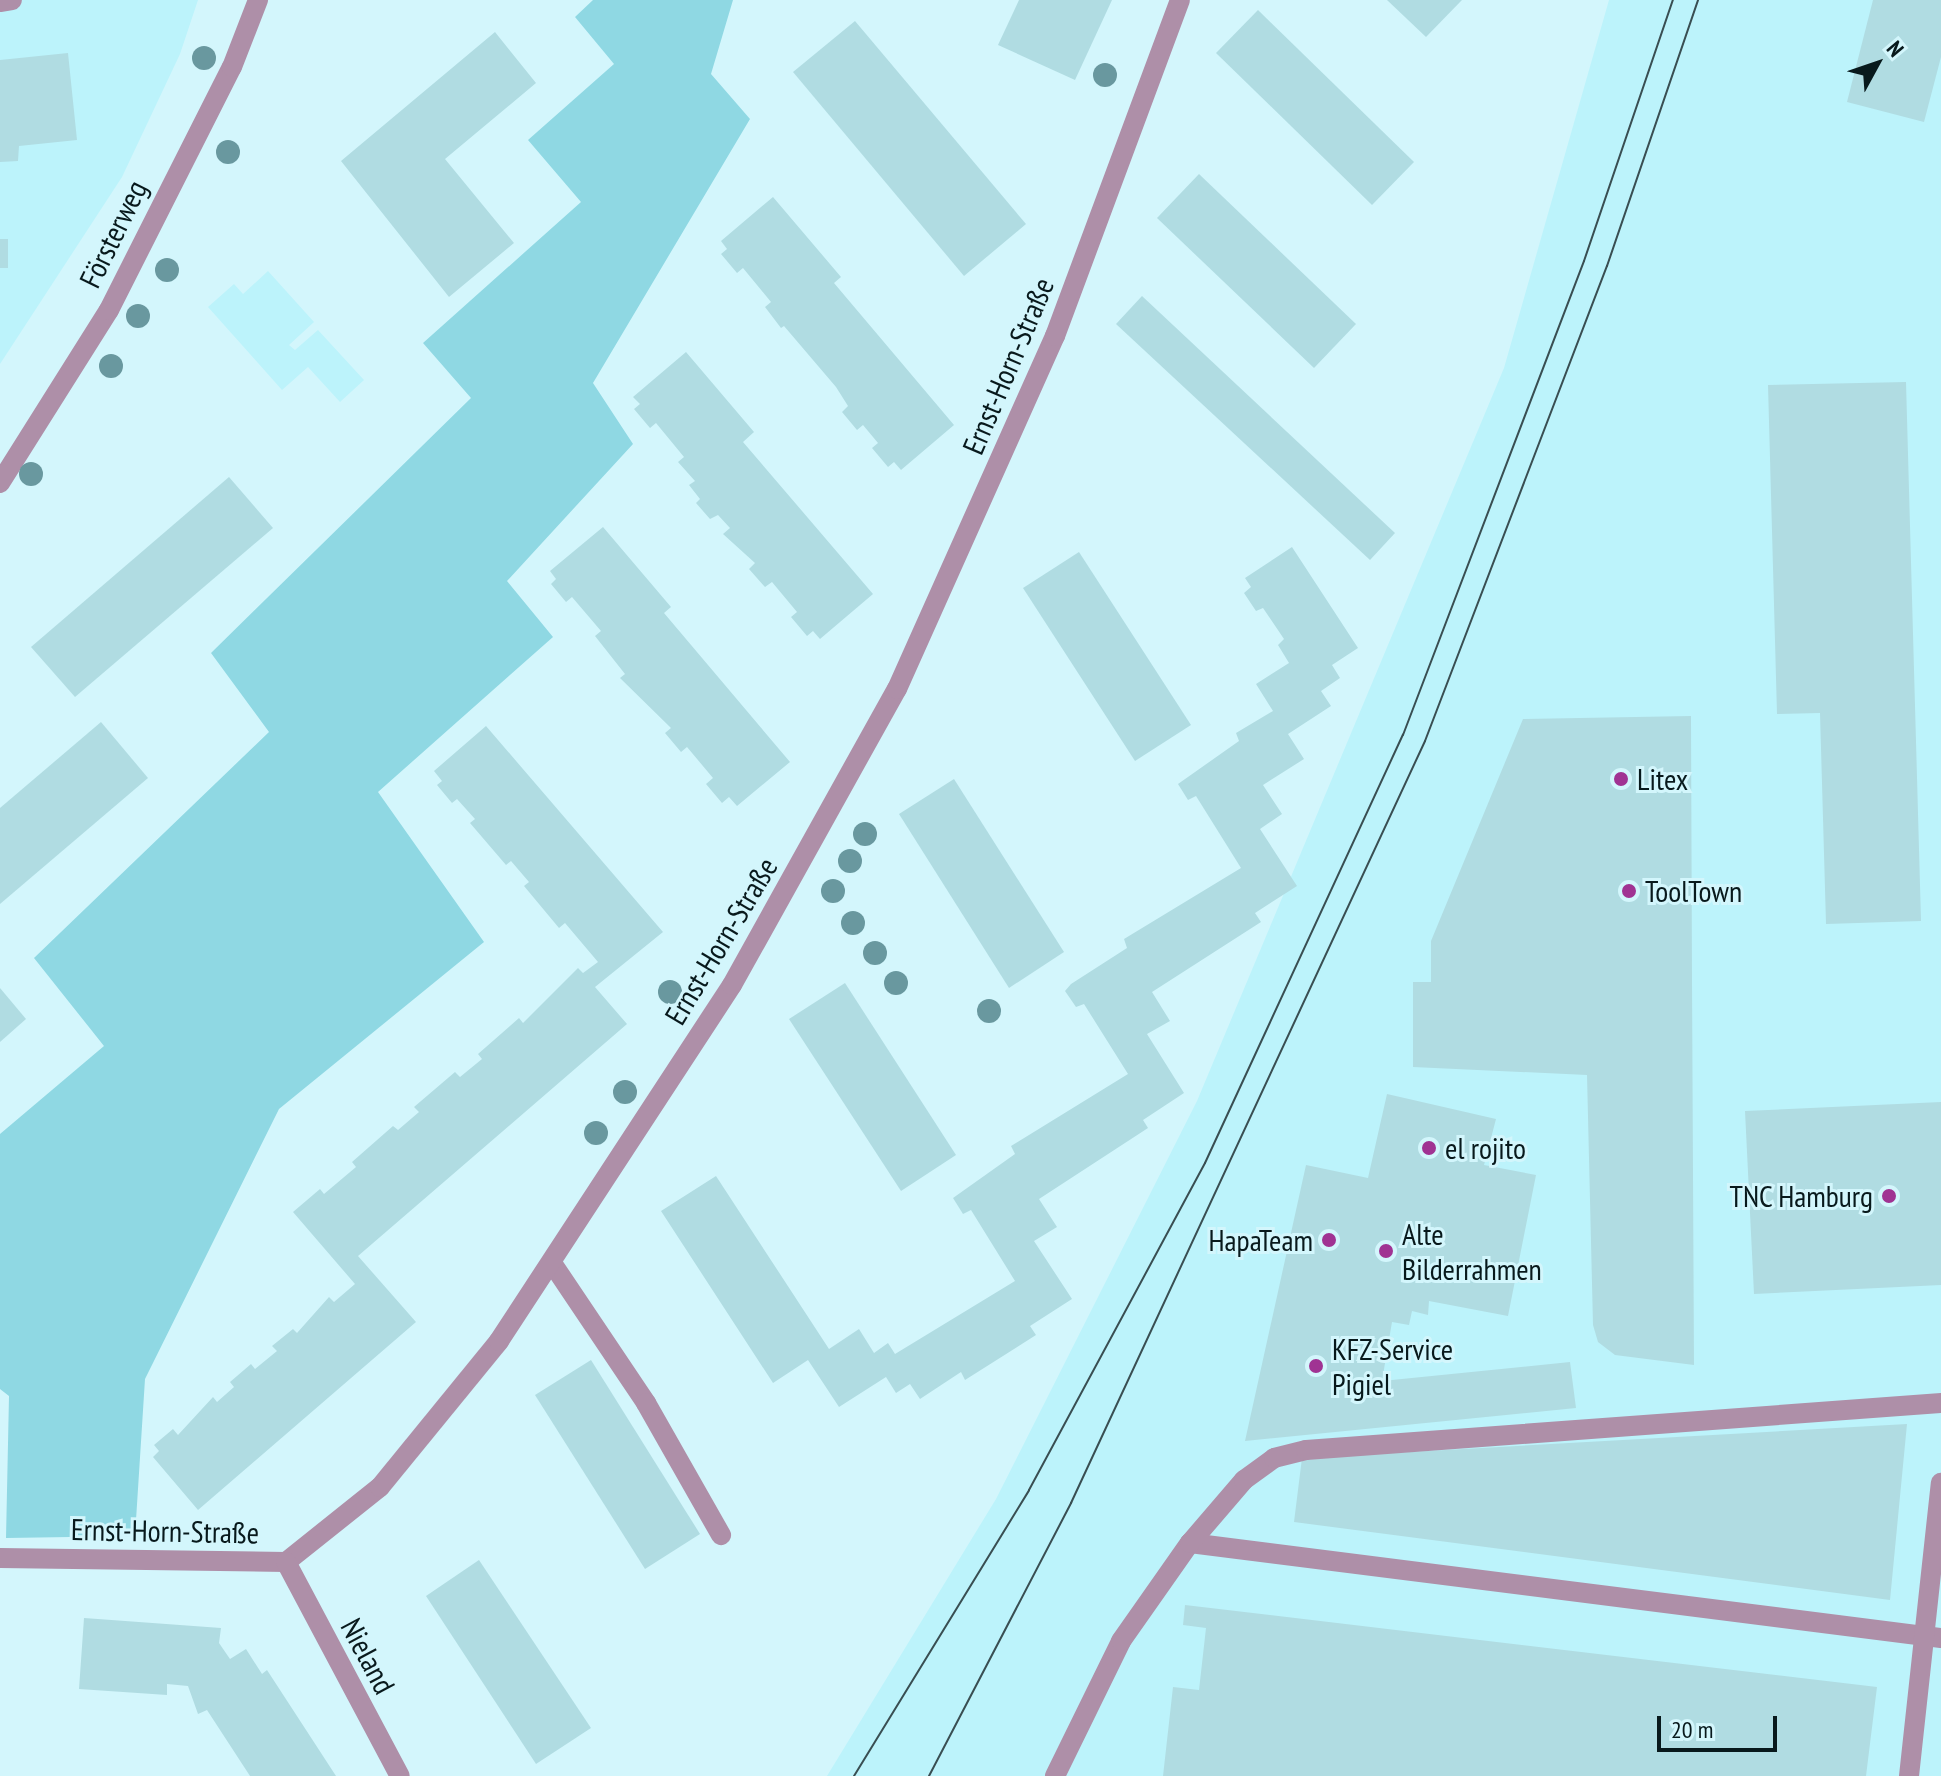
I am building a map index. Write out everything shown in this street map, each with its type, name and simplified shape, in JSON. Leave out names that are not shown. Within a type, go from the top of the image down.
[{"type":"street","points":[[0,2],[12,0]]},
{"type":"street","name":"Ernst-Horn-Straße","points":[[0,1558],[286,1562],[350,1514],[419,1444],[552,1263],[732,985],[897,689],[1055,336],[1180,0]]},
{"type":"street","name":"Försterweg","points":[[0,483],[109,310],[232,67],[253,2]]},
{"type":"street","points":[[552,1263],[646,1403],[721,1535]]},
{"type":"street","points":[[1055,1776],[1121,1641],[1190,1543],[1244,1480],[1274,1458],[1306,1450],[1941,1403]]},
{"type":"street","points":[[1909,1776],[1933,1637],[1941,1483]]},
{"type":"street","points":[[1190,1543],[1933,1637]]},
{"type":"street","name":"Nieland","points":[[286,1562],[400,1776]]},
{"type":"shaded area","points":[[0,0],[198,0],[180,54],[122,177],[0,364]]},
{"type":"shaded area","points":[[593,0],[733,0],[711,74],[750,119],[593,383],[633,444],[507,581],[553,637],[378,792],[484,942],[279,1109],[145,1379],[135,1536],[6,1538],[9,1396],[0,1389],[0,1134],[104,1046],[34,958],[269,732],[211,653],[471,398],[423,343],[581,202],[528,140],[614,64],[575,17]]},
{"type":"shaded area","points":[[1609,0],[1941,0],[1941,1776],[827,1776],[996,1499],[1197,1101],[1504,368]]},
{"type":"shaded area","points":[[268,271],[314,322],[289,345],[295,350],[318,330],[364,380],[340,402],[308,367],[282,390],[208,307],[234,284],[243,294]]},
{"type":"building","points":[[1019,0],[1112,0],[1075,80],[998,45]]},
{"type":"building","points":[[1387,0],[1462,0],[1426,37]]},
{"type":"building","points":[[1873,0],[1941,0],[1941,57],[1924,122],[1847,102]]},
{"type":"building","points":[[1258,10],[1414,162],[1372,205],[1216,53]]},
{"type":"building","points":[[855,21],[1026,224],[964,276],[793,72]]},
{"type":"building","points":[[495,32],[536,83],[445,159],[514,243],[449,297],[341,161]]},
{"type":"building","points":[[68,53],[77,140],[19,146],[18,161],[0,162],[0,60]]},
{"type":"building","points":[[1199,174],[1356,324],[1314,368],[1157,218]]},
{"type":"building","points":[[773,197],[841,277],[834,283],[954,425],[901,470],[894,462],[888,467],[872,448],[878,443],[863,425],[857,430],[842,412],[848,406],[836,387],[784,326],[781,328],[765,307],[771,302],[743,268],[737,273],[721,254],[727,249],[721,241]]},
{"type":"building","points":[[0,239],[8,239],[8,268],[0,268]]},
{"type":"building","points":[[1142,296],[1395,533],[1370,560],[1116,324]]},
{"type":"building","points":[[686,352],[754,432],[743,442],[873,594],[820,639],[813,631],[807,636],[791,617],[797,612],[772,582],[765,587],[749,569],[755,563],[723,534],[730,528],[718,515],[710,519],[696,503],[700,499],[689,485],[695,481],[678,462],[684,457],[656,423],[650,428],[634,409],[640,404],[633,397]]},
{"type":"building","points":[[1906,382],[1921,921],[1826,924],[1820,713],[1777,714],[1768,385]]},
{"type":"building","points":[[229,477],[273,528],[75,697],[31,647]]},
{"type":"building","points":[[603,527],[671,607],[664,613],[790,762],[737,806],[729,797],[722,803],[706,784],[713,778],[687,747],[681,752],[665,733],[671,728],[620,678],[625,674],[595,636],[601,631],[572,597],[566,602],[551,584],[556,579],[550,571]]},
{"type":"building","points":[[1292,547],[1358,648],[1332,665],[1340,678],[1321,691],[1331,706],[1288,734],[1304,759],[1263,785],[1282,814],[1260,829],[1297,886],[1255,913],[1261,922],[1152,992],[1170,1021],[1147,1034],[1184,1093],[1143,1120],[1148,1128],[1039,1199],[1057,1227],[1034,1241],[1072,1299],[1030,1326],[1036,1335],[965,1380],[961,1372],[920,1399],[910,1384],[896,1393],[886,1377],[839,1407],[808,1360],[773,1383],[661,1211],[716,1176],[829,1349],[859,1329],[874,1353],[888,1343],[895,1354],[1015,1281],[971,1210],[963,1214],[953,1198],[1015,1154],[1011,1146],[1128,1074],[1084,1004],[1076,1007],[1065,991],[1071,984],[1127,948],[1124,939],[1241,868],[1196,796],[1188,800],[1178,784],[1239,741],[1236,733],[1273,711],[1256,684],[1289,663],[1278,645],[1284,639],[1263,608],[1256,611],[1244,593],[1251,587],[1245,578]]},
{"type":"building","points":[[1079,552],[1191,725],[1135,761],[1023,588]]},
{"type":"building","points":[[1691,716],[1694,1365],[1615,1355],[1598,1342],[1593,1325],[1587,1075],[1413,1067],[1413,982],[1431,982],[1431,941],[1523,719]]},
{"type":"building","points":[[101,722],[148,778],[0,904],[0,808]]},
{"type":"building","points":[[486,726],[663,932],[595,987],[627,1024],[358,1256],[416,1322],[198,1510],[153,1457],[159,1451],[154,1445],[173,1429],[178,1435],[213,1397],[217,1402],[234,1387],[230,1382],[251,1364],[255,1369],[277,1351],[272,1346],[293,1329],[297,1333],[329,1297],[334,1302],[355,1284],[293,1212],[320,1189],[324,1194],[356,1167],[352,1162],[393,1126],[398,1130],[419,1112],[414,1107],[455,1072],[460,1077],[482,1059],[478,1054],[519,1018],[523,1023],[578,968],[583,973],[598,962],[565,923],[559,928],[524,886],[529,882],[511,861],[506,865],[470,823],[475,819],[457,799],[452,803],[437,785],[442,781],[434,771]]},
{"type":"building","points":[[954,779],[1064,952],[1009,988],[899,814]]},
{"type":"building","points":[[845,983],[956,1155],[901,1191],[789,1019]]},
{"type":"building","points":[[0,988],[26,1019],[0,1042]]},
{"type":"building","points":[[1387,1094],[1496,1119],[1484,1165],[1536,1175],[1508,1316],[1429,1301],[1428,1315],[1412,1311],[1409,1325],[1392,1322],[1382,1381],[1570,1362],[1576,1408],[1245,1441],[1306,1165],[1368,1178]]},
{"type":"building","points":[[1941,1102],[1941,1285],[1754,1294],[1745,1111]]},
{"type":"building","points":[[591,1360],[700,1534],[645,1569],[535,1395]]},
{"type":"building","points":[[1907,1424],[1890,1600],[1294,1522],[1302,1458]]},
{"type":"building","points":[[479,1560],[591,1728],[536,1764],[426,1596]]},
{"type":"building","points":[[1185,1605],[1877,1687],[1866,1776],[1163,1776],[1173,1687],[1199,1690],[1206,1628],[1183,1625]]},
{"type":"building","points":[[84,1618],[221,1628],[219,1643],[230,1659],[246,1649],[262,1674],[267,1670],[336,1776],[250,1776],[207,1710],[198,1714],[188,1686],[167,1684],[167,1695],[79,1689]]},
{"type":"tram line","points":[[854,1776],[1029,1490],[1205,1163],[1403,735],[1584,261],[1673,0]]},
{"type":"tram line","points":[[929,1776],[1071,1503],[1425,741],[1607,266],[1698,0]]},
{"type":"place","name":"Litex","points":[[1621,779]]},
{"type":"place","name":"ToolTown","points":[[1629,891]]},
{"type":"place","name":"el rojito","points":[[1429,1148]]},
{"type":"place","name":"TNC Hamburg","points":[[1889,1196]]},
{"type":"place","name":"HapaTeam","points":[[1329,1240]]},
{"type":"place","name":"Alte Bilderrahmen","points":[[1386,1251]]},
{"type":"place","name":"KFZ-Service Pigiel","points":[[1316,1366]]}]
